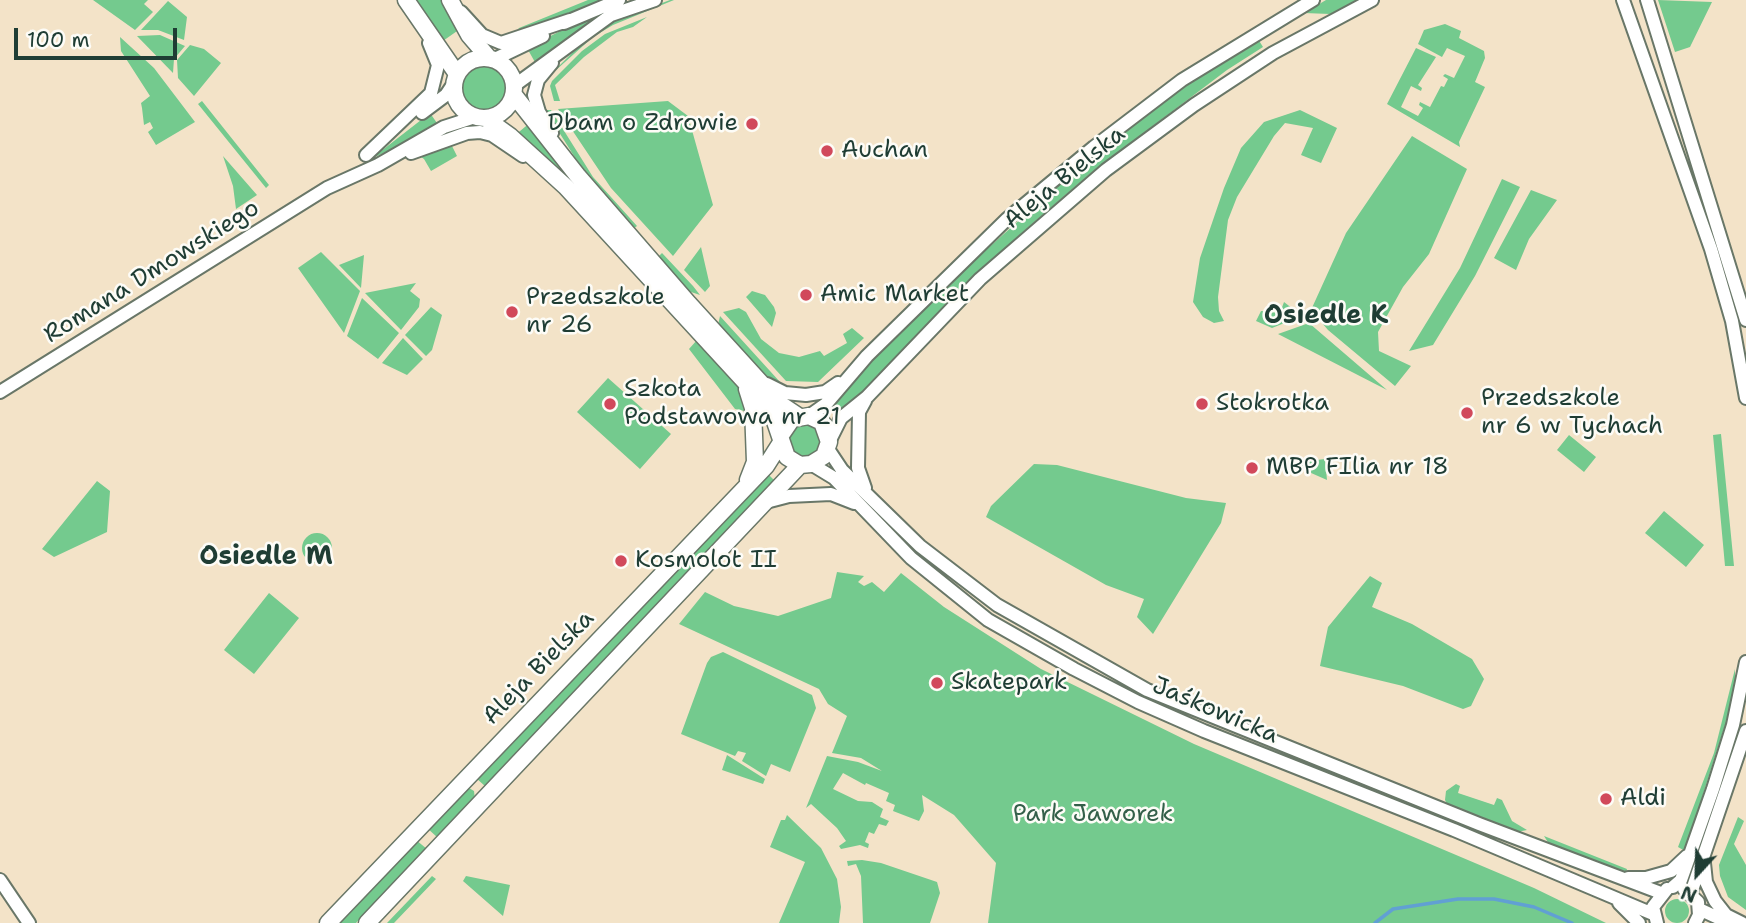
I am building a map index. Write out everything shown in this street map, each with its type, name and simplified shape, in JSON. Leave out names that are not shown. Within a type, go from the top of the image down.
[{"type":"main road","points":[[450,0],[469,35],[491,58],[509,69],[514,90],[571,181],[749,378],[771,410],[787,457],[806,465],[824,456],[829,446],[822,422],[780,404],[749,378]]},
{"type":"main road","points":[[411,6],[456,79],[456,100],[461,107],[510,136],[571,181]]},
{"type":"main road","points":[[456,79],[471,60],[491,58]]},
{"type":"main road","points":[[480,118],[503,111],[514,90]]},
{"type":"main road","points":[[745,485],[755,462],[749,378]]},
{"type":"main road","points":[[780,440],[787,423],[804,416]]},
{"type":"main road","name":"Aleja Bielska","points":[[328,923],[745,485],[766,467],[780,440]]},
{"type":"main road","name":"Aleja Bielska","points":[[367,923],[763,502],[806,465]]},
{"type":"main road","points":[[461,784],[475,784],[482,792],[482,803]]},
{"type":"street","points":[[450,0],[482,35],[496,42],[508,42],[619,0]]},
{"type":"street","points":[[514,90],[561,51],[611,15],[655,0]]},
{"type":"street","name":"Aleja Bielska","points":[[804,416],[826,404],[847,377],[1007,219],[1094,147],[1182,80],[1313,0]]},
{"type":"street","name":"Aleja Bielska","points":[[829,446],[841,418],[867,397],[980,279],[1106,170],[1194,105],[1273,53],[1373,0]]},
{"type":"street","points":[[1623,0],[1711,249],[1732,321],[1746,398]]},
{"type":"street","points":[[1647,0],[1746,320]]},
{"type":"street","points":[[366,155],[425,100],[435,86],[438,65],[411,6]]},
{"type":"street","points":[[491,58],[570,20]]},
{"type":"street","points":[[561,51],[538,80],[535,102],[571,181]]},
{"type":"street","name":"Romana Dmowskiego","points":[[327,188],[446,95],[456,79]]},
{"type":"street","name":"Romana Dmowskiego","points":[[0,392],[327,188],[378,164],[444,127],[480,118]]},
{"type":"street","points":[[378,164],[467,133],[486,133],[571,181]]},
{"type":"street","points":[[749,378],[776,390],[806,395],[825,392],[847,377]]},
{"type":"street","points":[[763,502],[789,496],[831,494],[867,503],[858,468],[859,412],[867,397]]},
{"type":"street","name":"Jaśkowicka","points":[[829,446],[842,470],[911,558],[988,620],[1141,704],[1604,892],[1655,919]]},
{"type":"street","name":"Jaśkowicka","points":[[806,465],[834,478],[997,605],[1147,690],[1661,893]]},
{"type":"street","points":[[1655,919],[1653,906],[1661,893],[1681,880],[1733,725],[1746,662]]},
{"type":"street","points":[[1141,704],[1147,690]]},
{"type":"street","points":[[1691,893],[1746,731]]},
{"type":"street","points":[[1618,876],[1646,878],[1671,871],[1691,850]]},
{"type":"street","points":[[1704,856],[1706,883],[1714,901],[1726,915],[1742,923]]},
{"type":"street","points":[[0,880],[29,923]]},
{"type":"street","points":[[1674,887],[1691,893],[1699,909],[1730,923]]},
{"type":"street","points":[[1604,892],[1633,914],[1639,923]]},
{"type":"street","points":[[1695,923],[1699,909]]},
{"type":"green space","points":[[93,0],[148,0],[144,4],[153,12],[135,30]]},
{"type":"green space","points":[[412,0],[441,0],[460,29],[440,43]]},
{"type":"green space","points":[[588,0],[602,0],[518,34],[519,28]]},
{"type":"green space","points":[[633,0],[642,0],[582,28],[536,64],[527,48],[578,22]]},
{"type":"green space","points":[[674,0],[613,25],[593,37],[546,79],[590,35],[612,22]]},
{"type":"green space","points":[[1326,0],[1358,0],[1330,14],[1304,13]]},
{"type":"green space","points":[[1658,0],[1712,2],[1690,47],[1675,52]]},
{"type":"green space","points":[[168,1],[187,17],[184,40],[158,30],[141,30]]},
{"type":"green space","points":[[647,17],[633,27],[617,32],[584,57],[555,85],[560,101],[554,101],[550,86],[552,81],[582,51],[605,34]]},
{"type":"green space","points":[[1445,24],[1461,31],[1459,38],[1484,51],[1485,58],[1475,82],[1485,87],[1459,142],[1460,147],[1387,104],[1416,48],[1436,57],[1418,85],[1422,88],[1421,91],[1411,86],[1401,107],[1418,116],[1423,108],[1419,105],[1420,102],[1430,107],[1441,86],[1444,87],[1448,79],[1443,76],[1445,74],[1454,78],[1465,56],[1447,48],[1442,57],[1418,44],[1424,30]]},
{"type":"green space","points":[[160,35],[185,46],[174,59],[173,73],[137,36]]},
{"type":"green space","points":[[120,37],[154,68],[195,122],[156,145],[148,132],[153,128],[150,122],[144,125],[141,103],[150,96],[121,51]]},
{"type":"green space","points":[[1258,39],[1263,47],[1227,70],[1092,172],[1025,230],[956,294],[841,414],[830,403],[947,285],[1084,162],[1165,100]]},
{"type":"green space","points":[[190,45],[204,49],[221,63],[194,96],[178,78],[177,60]]},
{"type":"green space","points":[[483,65],[500,72],[507,89],[500,106],[483,113],[466,106],[459,89],[466,72]]},
{"type":"green space","points":[[202,101],[269,185],[266,188],[198,104]]},
{"type":"green space","points":[[668,101],[688,116],[713,205],[673,256],[611,188],[558,109]]},
{"type":"green space","points":[[545,110],[551,110],[593,177],[637,226],[632,230],[591,183]]},
{"type":"green space","points":[[1300,110],[1337,128],[1321,163],[1301,155],[1313,128],[1285,123],[1274,136],[1237,197],[1228,220],[1218,297],[1219,311],[1224,321],[1214,323],[1203,317],[1193,302],[1200,258],[1224,188],[1241,148],[1264,122]]},
{"type":"green space","points":[[430,113],[439,126],[375,157],[376,155]]},
{"type":"green space","points":[[531,122],[774,403],[514,136]]},
{"type":"green space","points":[[1412,136],[1467,169],[1429,254],[1403,287],[1378,332],[1379,351],[1411,366],[1395,386],[1328,330],[1311,310],[1346,233]]},
{"type":"green space","points":[[450,142],[457,156],[431,171],[424,159],[417,154]]},
{"type":"green space","points":[[223,156],[257,195],[236,209],[233,186]]},
{"type":"green space","points":[[1502,179],[1520,187],[1475,276],[1433,345],[1409,351],[1460,268]]},
{"type":"green space","points":[[1531,190],[1557,200],[1529,239],[1516,270],[1494,258]]},
{"type":"green space","points":[[701,247],[710,286],[705,292],[684,270]]},
{"type":"green space","points":[[321,252],[360,291],[344,333],[298,268]]},
{"type":"green space","points":[[662,253],[700,295],[688,291],[658,257]]},
{"type":"green space","points":[[364,255],[361,288],[339,265]]},
{"type":"green space","points":[[416,283],[410,291],[420,299],[419,307],[401,330],[365,293]]},
{"type":"green space","points":[[752,291],[765,295],[774,307],[776,313],[772,327],[746,297]]},
{"type":"green space","points":[[362,298],[399,333],[378,359],[347,336]]},
{"type":"green space","points":[[1284,302],[1302,316],[1272,328],[1256,321],[1261,311],[1280,313]]},
{"type":"green space","points":[[431,307],[442,315],[432,350],[426,356],[405,335]]},
{"type":"green space","points":[[739,308],[746,312],[761,339],[779,353],[799,357],[820,351],[824,356],[847,343],[843,334],[852,328],[864,338],[818,382],[786,381],[723,312]]},
{"type":"green space","points":[[720,316],[783,385],[775,386],[718,325]]},
{"type":"green space","points":[[1309,323],[1387,390],[1278,334]]},
{"type":"green space","points":[[403,338],[423,359],[407,375],[382,363]]},
{"type":"green space","points":[[697,340],[743,390],[749,412],[735,409],[689,349]]},
{"type":"green space","points":[[608,378],[671,434],[640,469],[577,412]]},
{"type":"green space","points":[[805,421],[818,427],[822,448],[805,460],[790,454],[786,433],[791,426]]},
{"type":"green space","points":[[1721,434],[1734,566],[1725,566],[1713,435]]},
{"type":"green space","points":[[1569,435],[1596,457],[1584,472],[1557,450]]},
{"type":"green space","points":[[1325,459],[1327,480],[1292,463]]},
{"type":"green space","points":[[1034,464],[1057,465],[1186,498],[1226,503],[1221,523],[1153,634],[1137,617],[1144,599],[1106,585],[986,517],[991,506]]},
{"type":"green space","points":[[766,472],[776,482],[486,787],[476,778]]},
{"type":"green space","points":[[97,481],[110,491],[107,532],[54,557],[42,549]]},
{"type":"green space","points":[[1664,511],[1704,545],[1686,567],[1645,533]]},
{"type":"green space","points":[[317,533],[328,537],[332,548],[328,559],[317,563],[306,559],[302,548],[306,537]]},
{"type":"green space","name":"Park Jaworek","points":[[837,572],[864,576],[858,582],[864,586],[872,582],[884,592],[901,573],[944,607],[1041,669],[1194,744],[1534,888],[1606,923],[988,923],[996,863],[954,815],[922,795],[924,811],[919,821],[893,811],[895,805],[886,801],[889,793],[866,783],[865,785],[843,773],[833,789],[858,801],[872,802],[883,809],[880,817],[889,821],[886,826],[879,824],[874,834],[869,832],[865,842],[869,844],[868,848],[860,845],[841,849],[839,846],[846,841],[837,828],[811,804],[806,808],[827,756],[858,762],[882,771],[861,758],[832,753],[847,716],[828,704],[819,689],[679,624],[705,592],[734,606],[778,616],[831,598]]},
{"type":"green space","points":[[1370,576],[1382,583],[1372,607],[1412,624],[1472,659],[1484,679],[1471,706],[1463,709],[1403,686],[1320,666],[1328,627]]},
{"type":"green space","points":[[269,593],[299,618],[254,674],[224,650]]},
{"type":"green space","points":[[723,652],[812,695],[816,708],[790,772],[771,764],[766,776],[742,761],[746,753],[738,751],[735,756],[681,734],[707,663],[711,657]]},
{"type":"green space","points":[[1735,669],[1735,686],[1726,722],[1685,851],[1678,847],[1714,753]]},
{"type":"green space","points":[[727,755],[765,779],[763,784],[722,770]]},
{"type":"green space","points":[[1456,784],[1460,786],[1458,793],[1494,805],[1497,798],[1502,800],[1512,821],[1527,830],[1517,832],[1448,806],[1445,800],[1446,791]]},
{"type":"green space","points":[[463,789],[474,791],[475,800],[438,838],[426,827]]},
{"type":"green space","points":[[787,815],[821,848],[837,879],[841,907],[839,923],[779,923],[805,862],[770,847],[781,820],[785,820]]},
{"type":"green space","points":[[1738,817],[1744,821],[1734,844],[1746,865],[1746,910],[1728,897],[1719,865]]},
{"type":"green space","points":[[1544,836],[1627,869],[1626,873],[1549,844]]},
{"type":"green space","points":[[416,840],[427,849],[356,923],[338,923]]},
{"type":"green space","points":[[847,861],[881,863],[937,882],[940,893],[930,923],[863,923],[861,876],[856,864],[848,866]]},
{"type":"green space","points":[[432,876],[436,879],[394,923],[387,923]]},
{"type":"green space","points":[[466,876],[510,885],[503,916],[463,881]]},
{"type":"green space","points":[[1677,899],[1686,902],[1689,911],[1686,920],[1677,923],[1668,920],[1665,911],[1668,902]]},
{"type":"waterway","points":[[1375,923],[1393,909],[1458,899],[1494,899],[1534,907],[1572,923]]},
{"type":"place","name":"Dbam o Zdrowie","points":[[752,124]]},
{"type":"place","name":"Auchan","points":[[827,151]]},
{"type":"place","name":"Amic Market","points":[[806,295]]},
{"type":"place","name":"Przedszkole nr 26","points":[[512,312]]},
{"type":"place","name":"Szkoła Podstawowa nr 21","points":[[610,404]]},
{"type":"place","name":"Stokrotka","points":[[1202,404]]},
{"type":"place","name":"Przedszkole nr 6 w Tychach","points":[[1467,413]]},
{"type":"place","name":"MBP FIlia nr 18","points":[[1252,468]]},
{"type":"place","name":"Kosmolot II","points":[[621,561]]},
{"type":"place","name":"Skatepark","points":[[937,683]]},
{"type":"place","name":"Aldi","points":[[1606,799]]},
{"type":"district","name":"Osiedle K","points":[[1326,316]]},
{"type":"district","name":"Osiedle M","points":[[266,557]]}]
